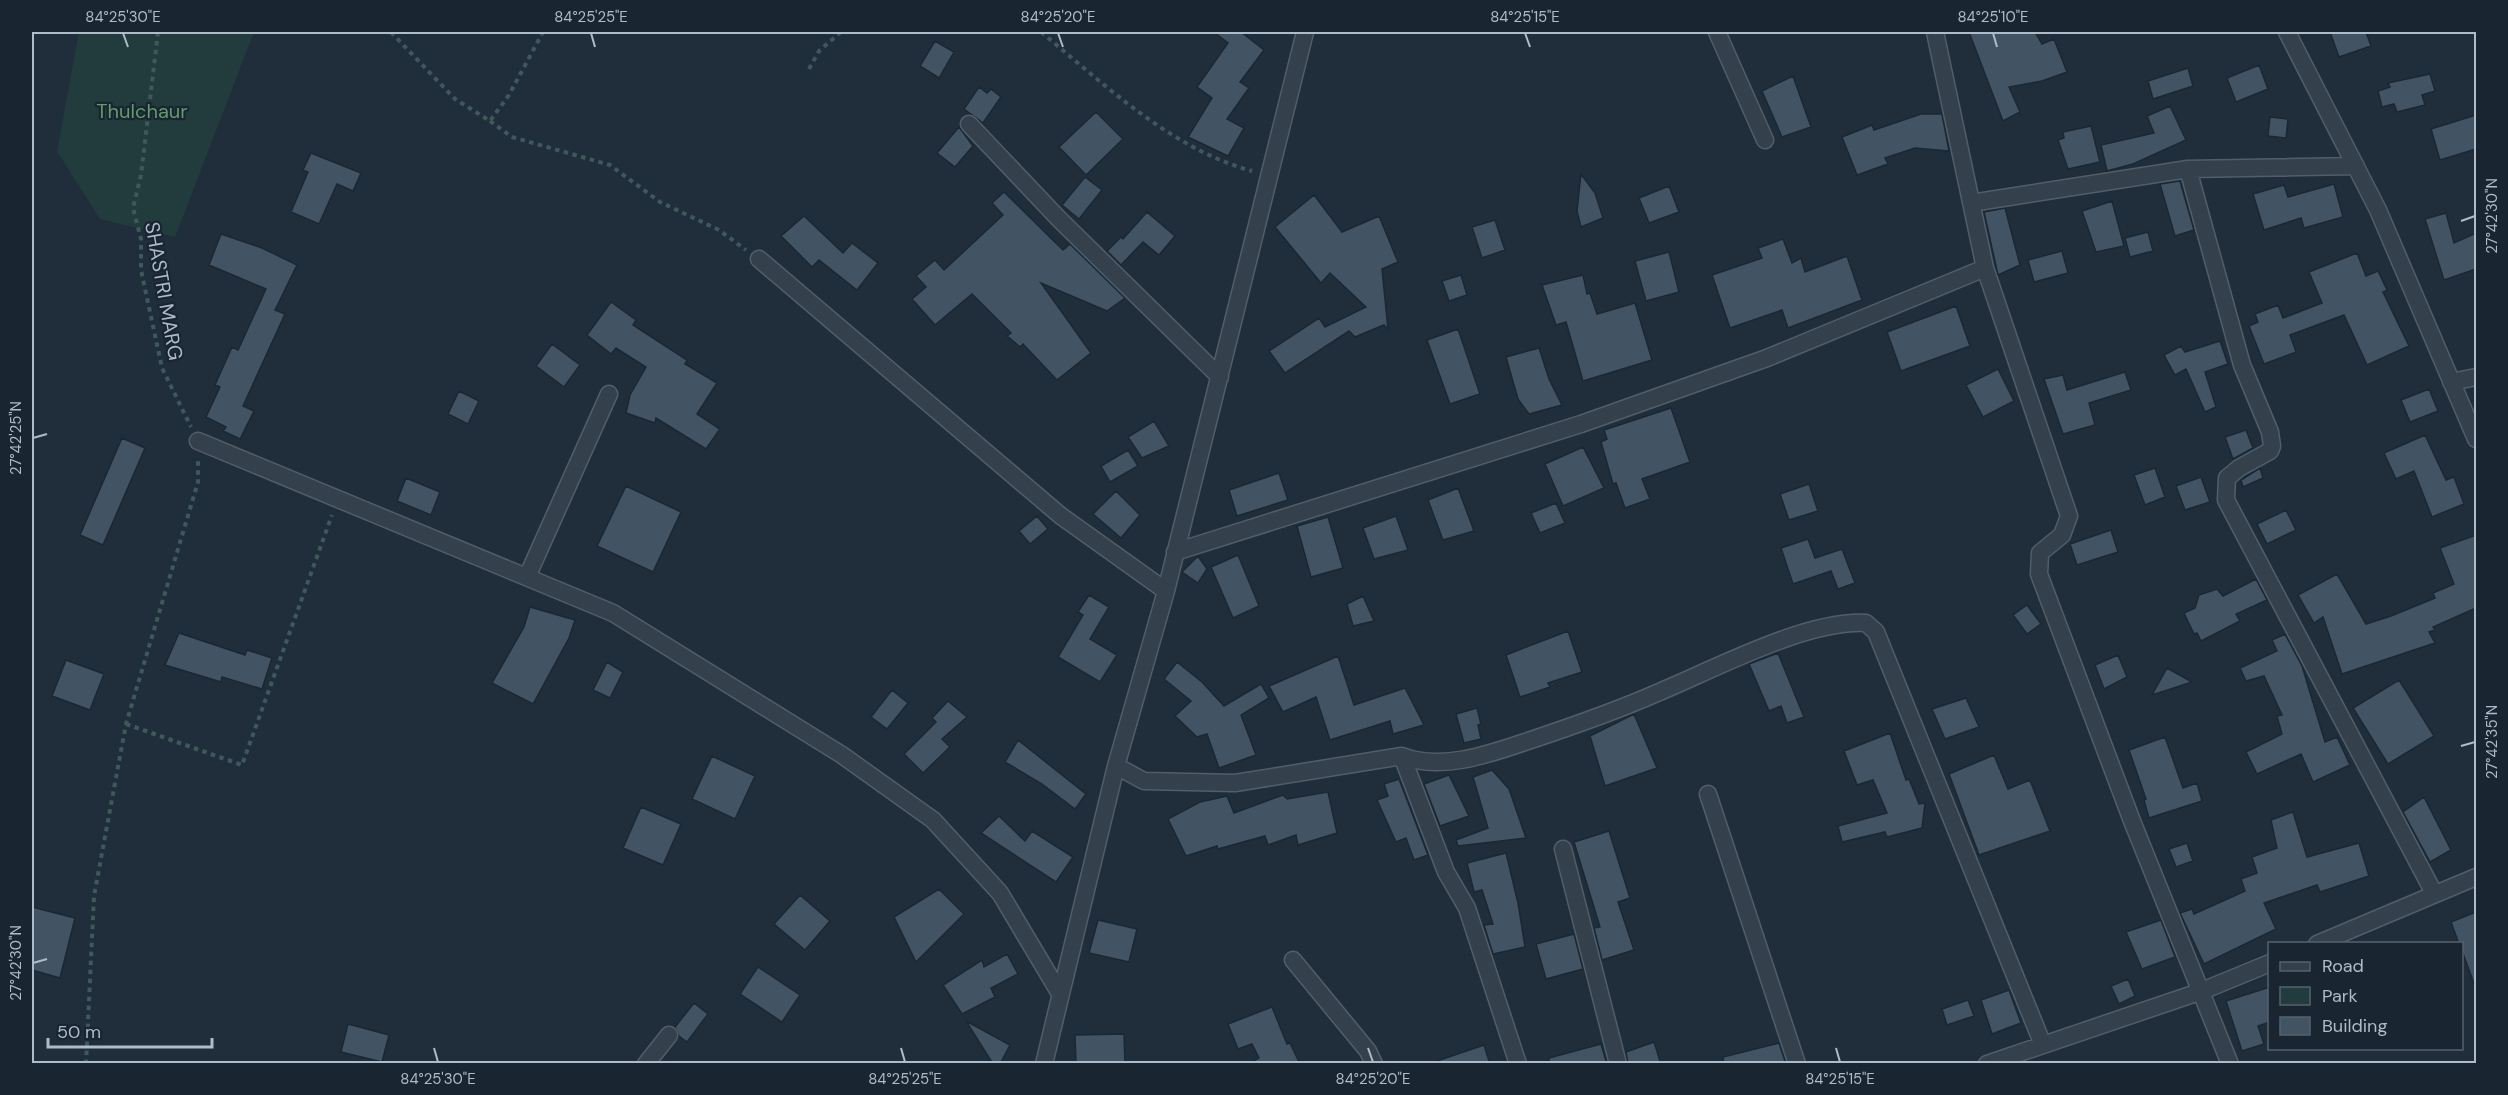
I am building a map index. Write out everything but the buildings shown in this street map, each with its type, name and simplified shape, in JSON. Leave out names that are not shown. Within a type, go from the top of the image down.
[{"type":"street","points":[[1044,1064],[1059,992],[1116,766],[1166,591],[1305,32]]},
{"type":"street","points":[[1717,32],[1765,140]]},
{"type":"street","points":[[1935,32],[1985,268],[2068,516],[2062,535],[2040,553],[2038,574],[2132,821],[2230,1064]]},
{"type":"street","points":[[2287,32],[2378,210],[2476,439]]},
{"type":"street","points":[[969,124],[1059,219],[1220,377]]},
{"type":"street","points":[[1971,203],[2188,169],[2355,166]]},
{"type":"street","points":[[2188,169],[2242,365],[2270,432],[2272,446],[2270,452],[2239,468],[2227,478],[2226,500],[2434,893]]},
{"type":"street","points":[[759,259],[1061,516],[1166,591]]},
{"type":"street","points":[[1175,552],[1581,424],[1767,358],[1985,268]]},
{"type":"street","points":[[2451,382],[2476,377]]},
{"type":"street","points":[[527,577],[609,394]]},
{"type":"street","points":[[198,441],[613,613],[842,755],[933,820],[1000,893],[1059,992]]},
{"type":"street","points":[[1116,766],[1144,781],[1235,783],[1402,756],[1421,764],[1473,758],[1513,747],[1645,698],[1738,658],[1830,624],[1866,623],[1876,632],[2043,1045]]},
{"type":"street","points":[[1402,756],[1446,872],[1467,908],[1518,1064]]},
{"type":"street","points":[[1708,794],[1797,1064]]},
{"type":"street","points":[[1563,849],[1618,1064]]},
{"type":"street","points":[[2323,942],[2476,877]]},
{"type":"street","points":[[1293,960],[1368,1051],[1374,1064]]},
{"type":"street","points":[[1988,1064],[2202,991],[2268,964]]},
{"type":"street","points":[[646,1064],[669,1035]]},
{"type":"path","name":"SHASTRI MARG","points":[[159,32],[141,175],[133,208],[141,239],[141,270],[162,368],[198,441]]},
{"type":"path","points":[[391,32],[455,99],[512,137],[610,165],[660,202],[719,230],[759,259]]},
{"type":"path","points":[[490,121],[509,95],[543,32]]},
{"type":"path","points":[[809,69],[819,51],[841,32]]},
{"type":"path","points":[[1041,32],[1134,106],[1192,148],[1234,166],[1270,176]]},
{"type":"path","points":[[86,1064],[94,896],[126,724],[198,482],[198,441]]},
{"type":"path","points":[[126,724],[242,765],[338,499]]},
{"type":"green space","name":"Thulchaur","points":[[79,32],[254,32],[175,237],[100,219],[57,151]]}]
